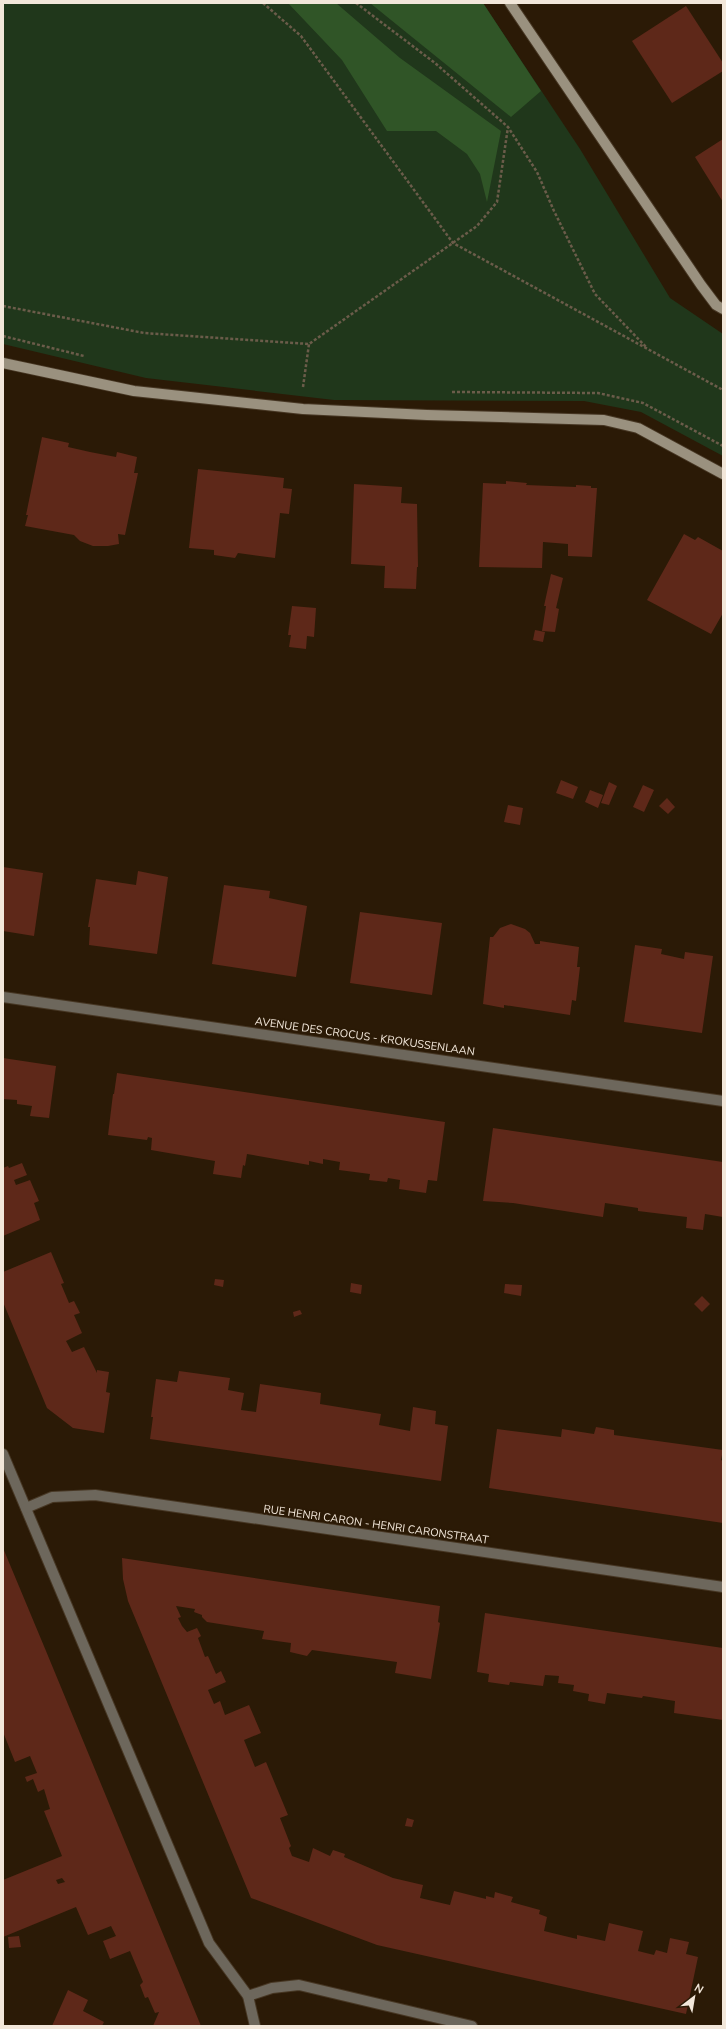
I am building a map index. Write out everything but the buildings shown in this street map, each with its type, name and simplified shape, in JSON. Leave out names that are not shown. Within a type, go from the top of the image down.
[{"type":"main road","points":[[510,3],[701,285],[716,305],[723,310]]},
{"type":"main road","points":[[3,363],[134,391],[303,409],[427,415],[604,420],[638,428],[723,474]]},
{"type":"street","name":"AVENUE DES CROCUS - KROKUSSENLAAN","points":[[3,996],[723,1101]]},
{"type":"street","points":[[3,1454],[209,1943],[248,1996],[255,2026]]},
{"type":"street","name":"RUE HENRI CARON - HENRI CARONSTRAAT","points":[[26,1508],[52,1497],[95,1495],[723,1587]]},
{"type":"street","points":[[248,1996],[272,1988],[299,1985],[472,2026]]},
{"type":"path","points":[[263,3],[301,36],[453,243],[723,390]]},
{"type":"path","points":[[356,3],[435,63],[508,127],[537,172],[554,211],[595,294],[648,349]]},
{"type":"path","points":[[3,306],[144,333],[309,344],[477,226],[497,202],[508,127]]},
{"type":"path","points":[[3,336],[89,357]]},
{"type":"path","points":[[303,409],[303,391],[309,344]]},
{"type":"path","points":[[446,392],[598,392],[643,403],[723,446]]},
{"type":"green space","points":[[3,3],[483,3],[580,149],[670,298],[723,334],[723,456],[641,412],[584,401],[334,400],[146,378],[3,344]]},
{"type":"green space","points":[[288,3],[336,3],[400,58],[501,131],[487,202],[480,174],[467,154],[436,131],[387,131],[342,60]]},
{"type":"green space","points":[[370,3],[483,3],[541,91],[511,117]]}]
